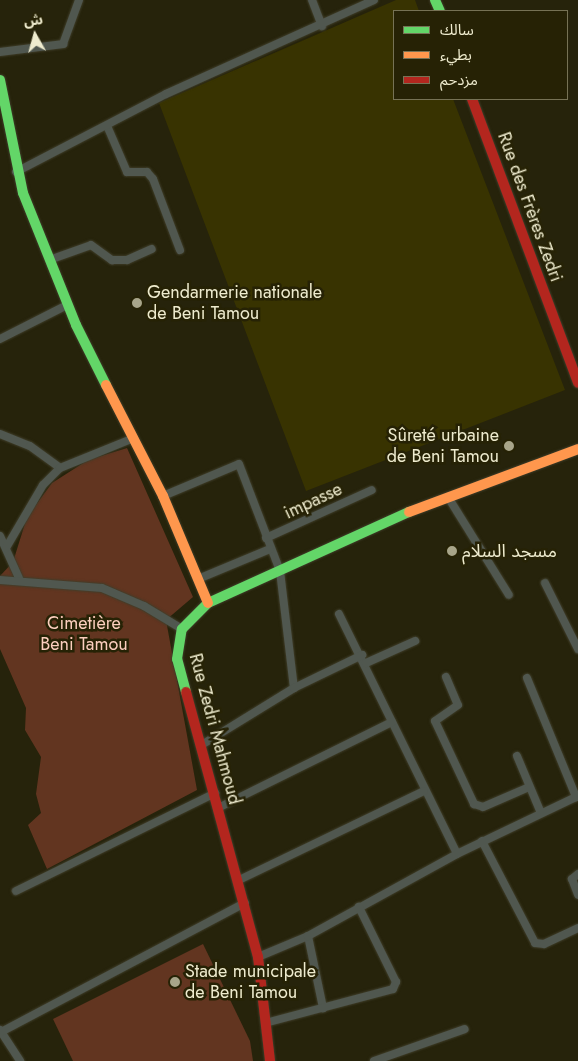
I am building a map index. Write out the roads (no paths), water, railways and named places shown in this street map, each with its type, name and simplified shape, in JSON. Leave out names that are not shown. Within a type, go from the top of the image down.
[{"type":"street","points":[[0,52],[63,44],[79,0]]},
{"type":"street","points":[[312,0],[322,26]]},
{"type":"street","points":[[16,172],[108,128],[166,94],[322,26],[374,0]]},
{"type":"street","points":[[0,80],[3,120],[16,172],[52,259],[68,305],[163,496],[208,603]]},
{"type":"street","name":"Rue des Frères Zedri","points":[[472,100],[578,383]]},
{"type":"street","points":[[108,128],[127,172],[147,172],[153,179],[180,250]]},
{"type":"street","points":[[52,259],[91,245],[112,260],[127,260],[152,249]]},
{"type":"street","points":[[0,339],[68,305]]},
{"type":"street","points":[[0,434],[30,446],[60,468]]},
{"type":"street","points":[[6,548],[43,485],[60,468],[134,438]]},
{"type":"street","points":[[0,580],[19,578],[102,588],[144,606],[182,629],[208,603],[448,497],[578,449]]},
{"type":"street","points":[[163,496],[239,464],[280,571],[294,688]]},
{"type":"street","name":"impasse","points":[[266,538],[372,490]]},
{"type":"street","points":[[448,497],[509,596]]},
{"type":"street","points":[[0,536],[19,578]]},
{"type":"street","points":[[198,579],[270,549]]},
{"type":"street","points":[[545,583],[578,649]]},
{"type":"street","points":[[339,614],[364,659],[424,791],[457,854]]},
{"type":"street","name":"Rue Zedri Mahmoud","points":[[182,629],[177,659],[204,744],[258,957],[269,1022],[270,1061]]},
{"type":"street","points":[[204,744],[294,688],[364,659],[416,641]]},
{"type":"street","points":[[446,677],[458,705],[435,721],[474,804],[483,807],[529,787]]},
{"type":"street","points":[[258,957],[308,936],[457,854],[577,796],[527,678]]},
{"type":"street","points":[[220,807],[392,722]]},
{"type":"street","points":[[517,756],[541,813]]},
{"type":"street","points":[[239,880],[424,791]]},
{"type":"street","points":[[16,891],[215,793]]},
{"type":"street","points":[[482,841],[535,942],[544,944],[578,928]]},
{"type":"street","points":[[578,874],[572,879],[578,895]]},
{"type":"street","points":[[20,1061],[1,1031],[244,903]]},
{"type":"street","points":[[269,1022],[382,994],[393,989],[396,982],[359,907]]},
{"type":"street","points":[[308,936],[322,1008]]},
{"type":"street","points":[[374,1061],[465,1029]]},
{"type":"place","name":"Gendarmerie nationale de Beni Tamou","points":[[137,303]]},
{"type":"place","name":"Sûreté urbaine de Beni Tamou","points":[[509,446]]},
{"type":"place","name":"مسجد السلام","points":[[452,551]]},
{"type":"place","name":"Stade municipale de Beni Tamou","points":[[175,982]]},
{"type":"park label","name":"Cimetière Beni Tamou","points":[[84,634]]}]
